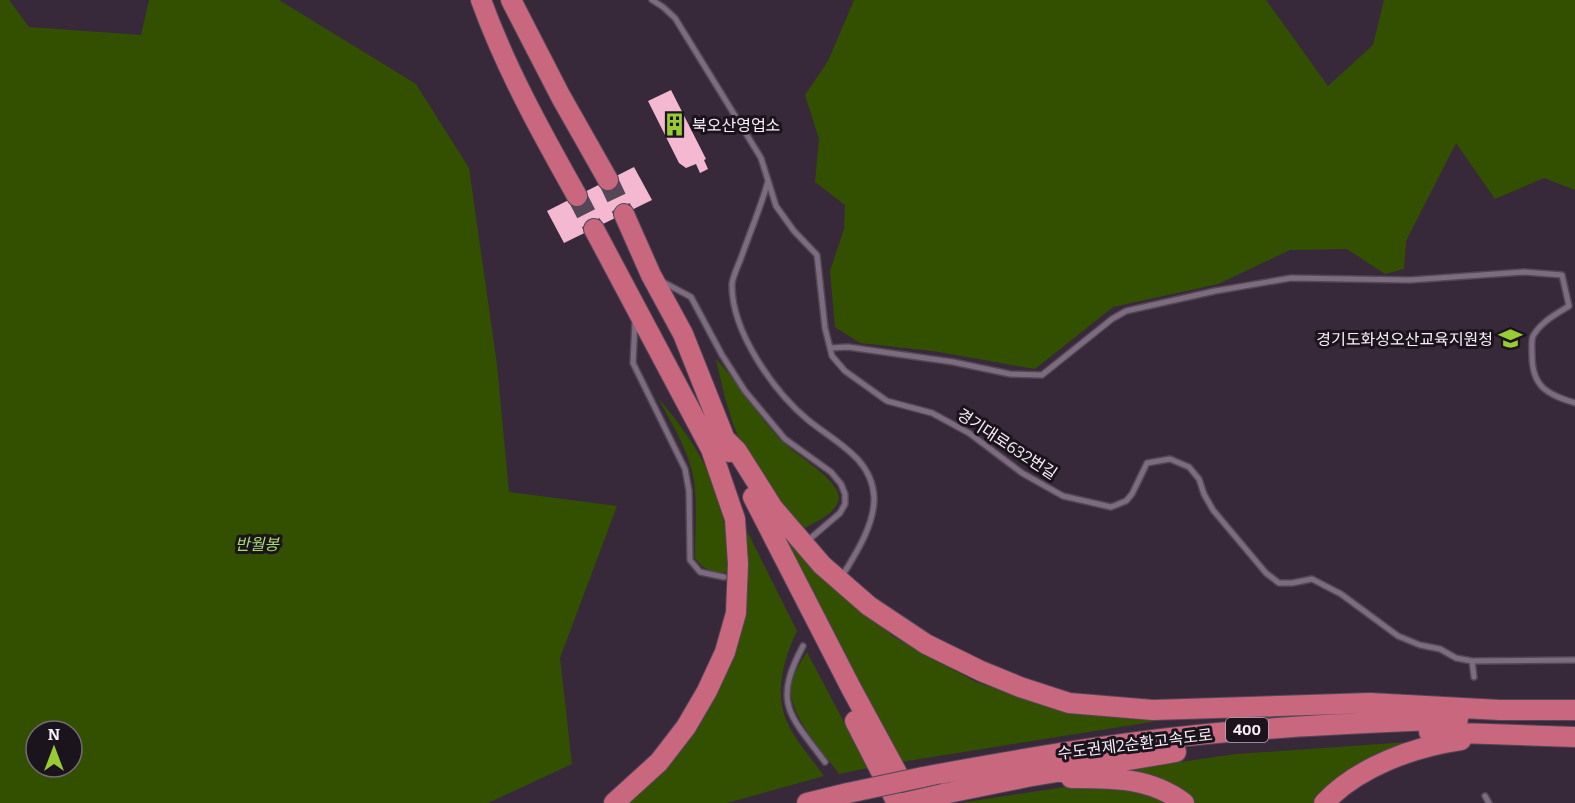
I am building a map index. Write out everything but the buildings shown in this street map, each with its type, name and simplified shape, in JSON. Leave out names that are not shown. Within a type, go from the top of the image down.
[{"type":"highway","points":[[481,0],[499,49],[515,82],[577,196]]},
{"type":"highway","points":[[512,0],[561,97],[608,180]]},
{"type":"highway","points":[[614,803],[659,762],[686,727],[725,652],[736,613],[738,564],[735,519],[719,445],[682,334],[651,275],[624,214]]},
{"type":"highway","points":[[594,229],[637,308],[719,445],[731,455],[850,688],[913,803]]},
{"type":"highway","points":[[719,445],[736,451],[773,508],[822,566],[869,606],[926,644],[981,671],[1069,703],[1153,710],[1370,703],[1500,710],[1575,710]]},
{"type":"highway","points":[[719,445],[719,456],[897,803]]},
{"type":"highway","name":"수도권제2순환고속도로","points":[[807,803],[923,777],[1115,745],[1252,730],[1470,718],[1575,718]]},
{"type":"highway","name":"수도권제2순환고속도로","points":[[904,803],[1027,777],[1161,753],[1290,739],[1413,731],[1575,737]]},
{"type":"highway","points":[[1324,803],[1360,774],[1409,752],[1452,741],[1515,734]]},
{"type":"highway","points":[[1027,777],[1121,779],[1150,784],[1172,794],[1184,803]]},
{"type":"lane","points":[[652,0],[663,6],[675,18],[762,158],[776,206],[794,231],[817,255],[825,328],[830,348],[848,347],[953,362],[1010,374],[1042,375],[1126,311],[1215,291],[1291,278],[1410,280],[1524,272],[1562,275],[1569,306],[1547,320],[1532,338],[1532,363],[1538,383],[1549,395],[1575,403]]},
{"type":"lane","points":[[768,179],[762,205],[732,283],[735,304],[745,335],[766,375],[787,401],[808,420],[858,457],[869,478],[874,497],[871,518],[855,555],[844,573]]},
{"type":"lane","points":[[651,275],[691,297],[722,355],[752,399],[784,439],[831,472],[841,484],[845,494],[845,504],[840,513],[812,537]]},
{"type":"lane","points":[[637,308],[633,336],[633,363],[685,469],[689,491],[690,561],[699,572],[724,578]]},
{"type":"lane","name":"경기대로632번길","points":[[830,348],[832,356],[845,371],[887,400],[932,412],[969,433],[1022,473],[1064,496],[1111,507],[1126,501],[1132,494],[1147,463],[1170,459],[1178,461],[1189,467],[1199,479],[1204,494],[1227,527],[1266,573],[1279,582],[1292,583],[1312,579],[1341,594],[1398,636],[1420,645],[1440,649],[1456,658],[1472,661]]},
{"type":"lane","points":[[803,646],[792,665],[787,682],[786,699],[792,718],[825,762]]},
{"type":"lane","points":[[1474,677],[1472,661],[1575,660]]},
{"type":"lane","points":[[1485,796],[1489,803]]},
{"type":"green space","name":"반월봉","points":[[0,0],[9,0],[29,27],[141,35],[149,0],[279,0],[416,84],[469,168],[497,365],[509,492],[617,506],[560,658],[572,764],[488,803],[0,803]]},
{"type":"green space","points":[[854,0],[1266,0],[1328,86],[1373,45],[1384,0],[1575,0],[1575,190],[1544,178],[1495,199],[1456,143],[1406,241],[1404,269],[1385,274],[1347,249],[1290,250],[1218,284],[1113,307],[1035,369],[933,351],[860,343],[835,327],[830,271],[844,229],[845,205],[815,182],[819,139],[805,95],[828,61]]},
{"type":"green space","points":[[716,359],[781,440],[834,485],[839,498],[834,508],[825,516],[805,528],[764,481],[747,454],[734,426]]},
{"type":"green space","points":[[658,398],[689,438],[711,478],[724,521],[728,572],[709,570],[695,558],[696,505],[693,476],[681,441]]},
{"type":"green space","points":[[741,519],[797,631],[782,678],[784,714],[797,739],[824,776],[727,803],[626,803],[726,666]]},
{"type":"green space","points":[[783,535],[808,564],[894,637],[976,682],[1044,705],[1094,715],[1170,719],[901,762]]},
{"type":"green space","points":[[807,652],[868,768],[839,774],[800,720],[791,696],[791,685],[795,672]]},
{"type":"green space","points":[[1408,742],[1358,768],[1333,785],[1313,803],[1193,803],[1152,777],[1124,770],[1236,754]]},
{"type":"green space","points":[[1084,784],[1134,788],[1170,803],[960,803]]},
{"type":"tunnel","points":[[608,180],[624,214]]},
{"type":"tunnel","points":[[577,196],[594,229]]},
{"type":"place","name":"북오산영업소","points":[[674,125]]},
{"type":"place","name":"경기도화성오산교육지원청","points":[[1511,339]]}]
